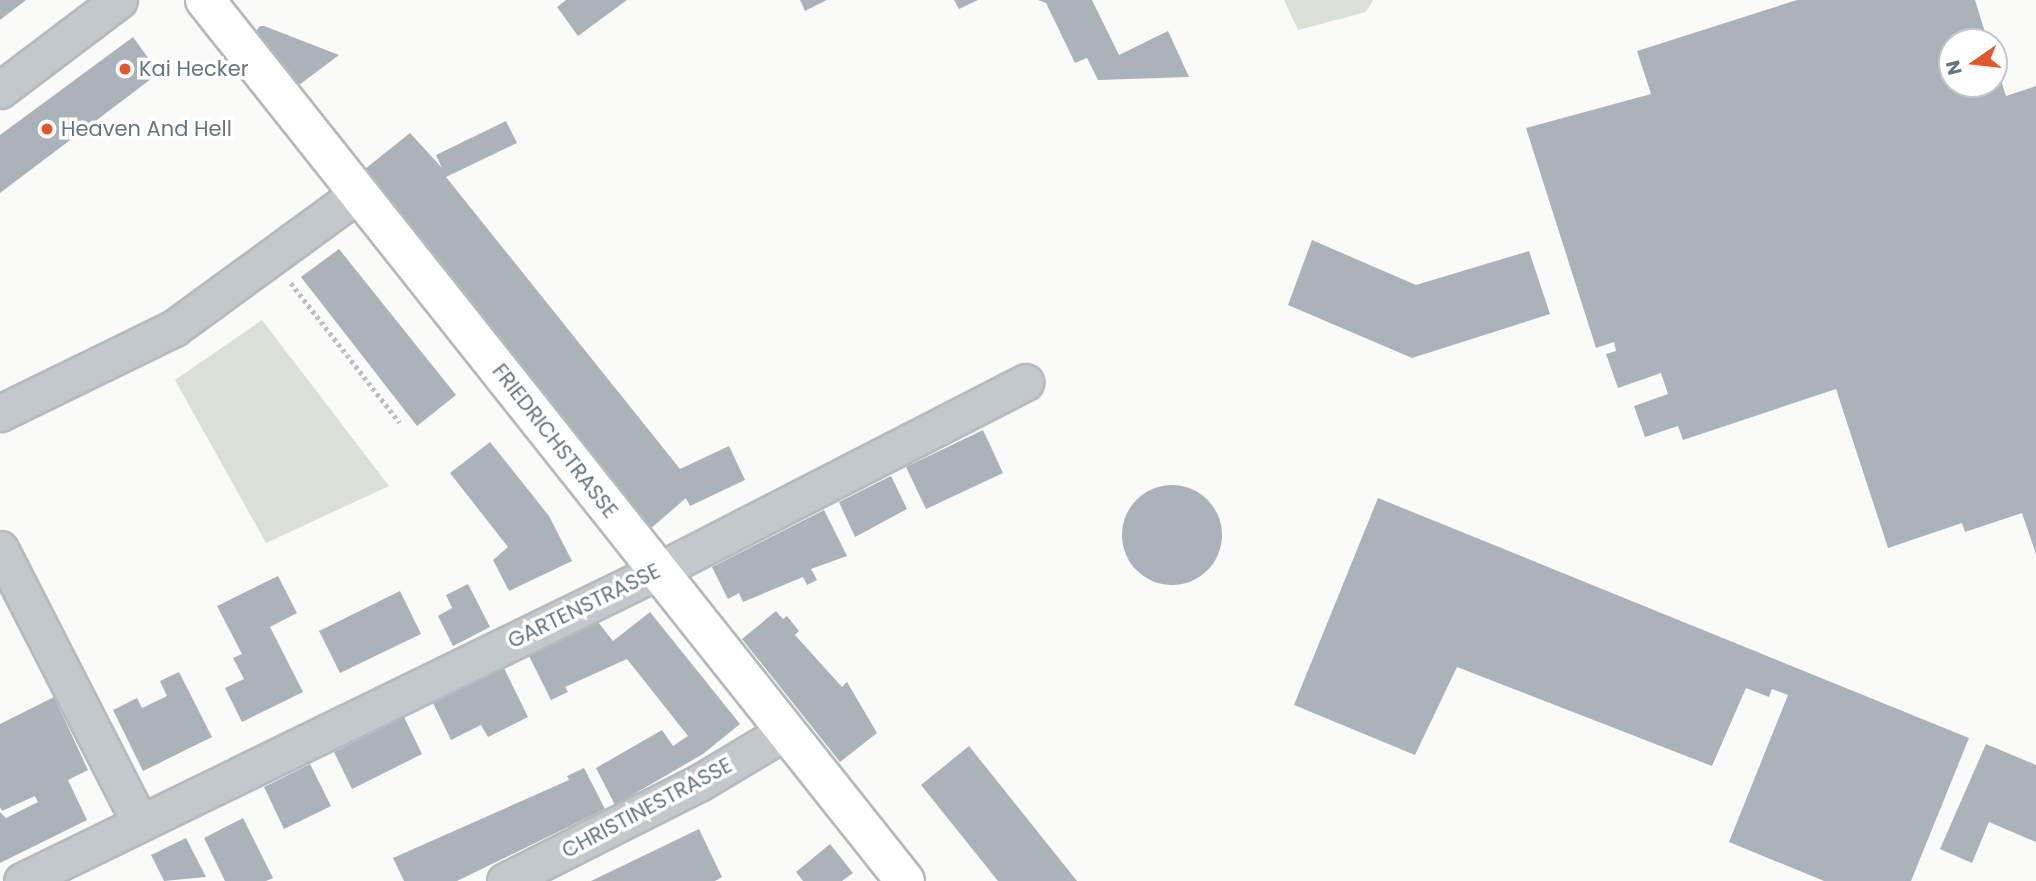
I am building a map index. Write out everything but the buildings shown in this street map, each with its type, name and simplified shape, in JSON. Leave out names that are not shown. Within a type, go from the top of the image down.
[{"type":"main road","name":"FRIEDRICHSTRASSE","points":[[205,0],[905,881]]},
{"type":"street","points":[[0,90],[119,0]]},
{"type":"street","points":[[0,413],[174,328],[359,193]]},
{"type":"street","name":"GARTENSTRASSE","points":[[22,881],[139,821],[658,571],[1025,382]]},
{"type":"street","points":[[0,549],[139,821]]},
{"type":"street","name":"CHRISTINESTRASSE","points":[[505,881],[699,783],[786,732]]},
{"type":"path","points":[[271,257],[400,423]]},
{"type":"shaded area","points":[[1284,0],[1373,0],[1366,12],[1298,30]]},
{"type":"shaded area","points":[[262,320],[389,486],[266,543],[175,380]]},
{"type":"place","name":"Kai Hecker","points":[[125,69]]},
{"type":"place","name":"Heaven And Hell","points":[[47,129]]}]
